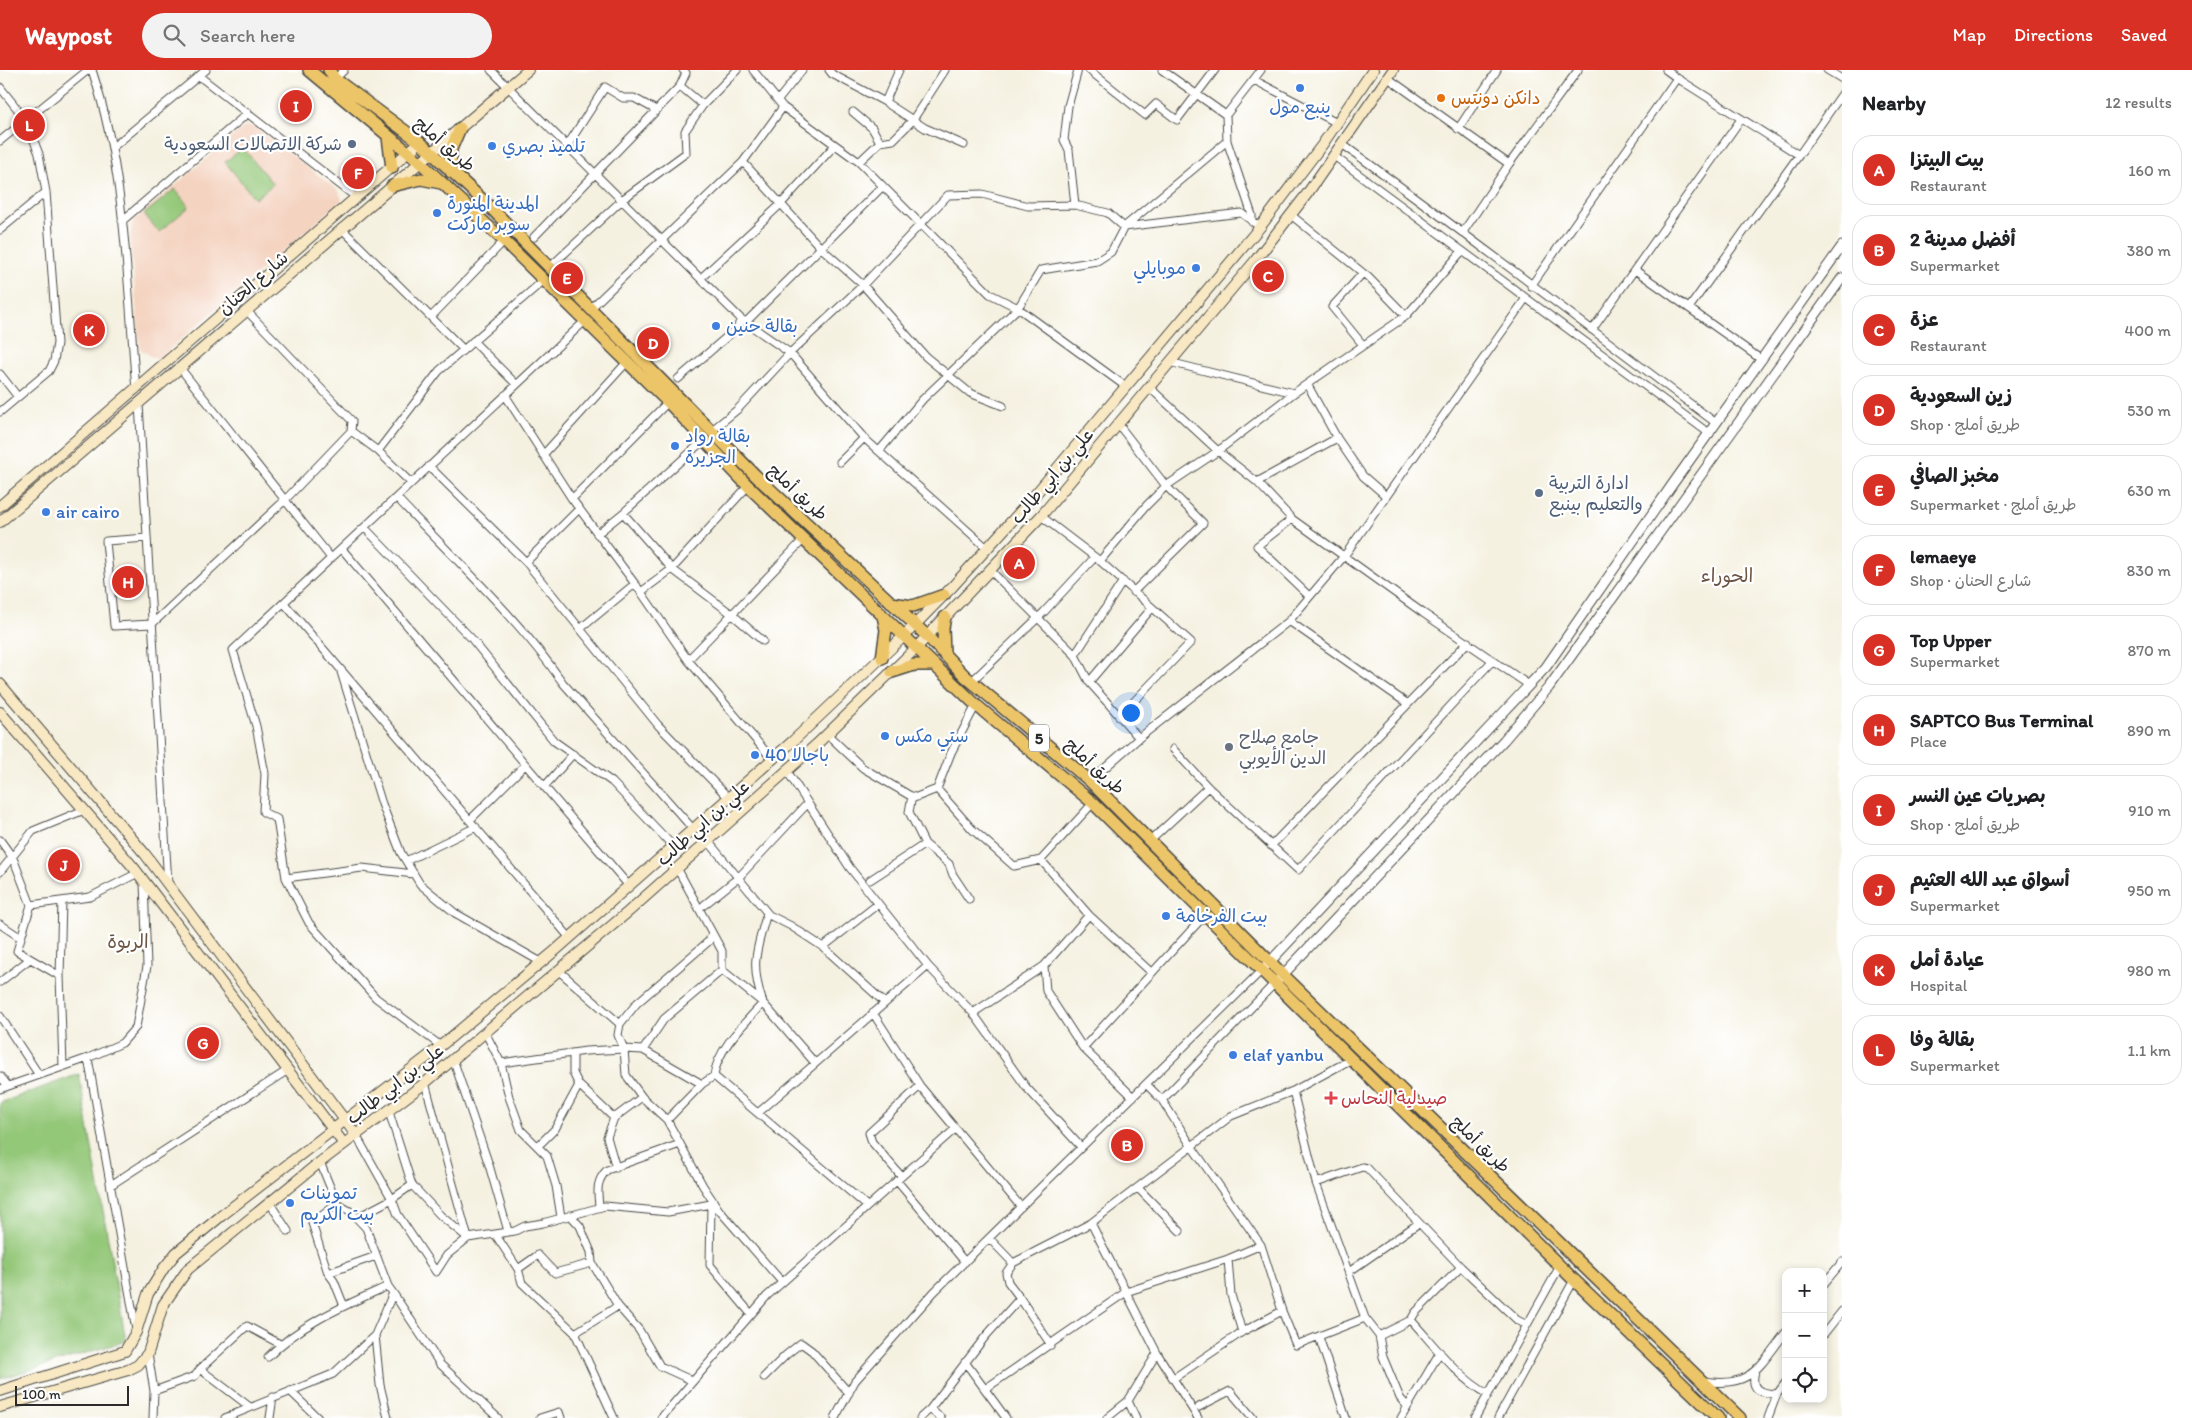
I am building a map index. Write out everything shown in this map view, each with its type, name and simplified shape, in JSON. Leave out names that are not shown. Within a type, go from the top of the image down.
[{"type":"highway","name":"طريق أملج","points":[[309,70],[420,162],[544,280],[588,315],[708,435],[748,486],[803,540],[976,705],[1093,803],[1274,984],[1715,1417]]},
{"type":"highway","name":"طريق أملج","points":[[332,74],[420,142],[489,206],[549,268],[627,362],[668,402],[756,476],[927,636],[972,681],[1090,781],[1283,975],[1740,1418]]},
{"type":"highway","points":[[451,172],[451,149],[460,128]]},
{"type":"highway","points":[[388,136],[392,168]]},
{"type":"highway","points":[[392,186],[421,179],[442,184]]},
{"type":"highway","points":[[891,602],[913,606],[944,595]]},
{"type":"highway","points":[[882,614],[886,630],[882,658]]},
{"type":"highway","points":[[944,653],[943,628],[945,617]]},
{"type":"highway","points":[[892,672],[914,665],[934,665]]},
{"type":"main road","name":"شارع الحنان","points":[[0,522],[341,228],[528,70]]},
{"type":"main road","name":"علي بن ابي طالب","points":[[0,1391],[120,1354],[129,1347],[136,1332],[148,1294],[176,1253],[441,1046],[542,962],[729,798],[882,658],[987,548],[1125,386],[1337,124],[1373,70]]},
{"type":"main road","name":"علي بن ابي طالب","points":[[148,1353],[163,1305],[188,1269],[320,1162],[389,1112],[559,971],[787,771],[916,648],[1041,516],[1149,387],[1291,215],[1390,74]]},
{"type":"main road","name":"شارع الحنان","points":[[0,506],[420,142]]},
{"type":"main road","points":[[0,684],[168,884],[356,1135]]},
{"type":"main road","points":[[0,712],[141,878],[344,1144]]},
{"type":"main road","points":[[0,1408],[128,1370],[138,1365],[148,1353]]},
{"type":"street","points":[[0,141],[88,70]]},
{"type":"street","points":[[92,70],[114,147],[136,390]]},
{"type":"street","points":[[114,147],[206,70]]},
{"type":"street","points":[[332,74],[344,70]]},
{"type":"street","points":[[491,70],[743,320],[790,353],[864,438],[880,450],[987,548]]},
{"type":"street","points":[[534,237],[680,86],[686,73],[683,70]]},
{"type":"street","points":[[549,268],[623,200],[686,152],[685,132],[703,105],[737,70]]},
{"type":"street","points":[[753,70],[783,107],[859,162],[990,294],[1018,308],[1125,386]]},
{"type":"street","points":[[779,100],[802,70]]},
{"type":"street","points":[[829,70],[832,74],[885,102],[912,121],[964,145]]},
{"type":"street","points":[[885,102],[899,70]]},
{"type":"street","points":[[859,162],[880,142],[893,140],[912,121],[945,70]]},
{"type":"street","points":[[1075,206],[1069,150],[1064,140],[1068,106],[1078,70]]},
{"type":"street","points":[[1089,70],[1145,115],[1156,104],[1177,120],[1216,70]]},
{"type":"street","points":[[1162,70],[1226,115]]},
{"type":"street","points":[[1256,224],[1227,141],[1226,115],[1261,70]]},
{"type":"street","points":[[1458,129],[1497,70]]},
{"type":"street","points":[[1463,232],[1509,164],[1578,70]]},
{"type":"street","points":[[1666,70],[1799,155]]},
{"type":"street","points":[[1827,70],[1842,79]]},
{"type":"street","points":[[1390,74],[1458,129],[1509,164]]},
{"type":"street","points":[[199,76],[357,198]]},
{"type":"street","points":[[1531,286],[1677,78]]},
{"type":"street","points":[[1254,80],[1337,124]]},
{"type":"street","points":[[680,86],[703,105]]},
{"type":"street","points":[[0,87],[26,120],[38,154],[46,192],[56,343],[49,372],[0,412]]},
{"type":"street","points":[[567,146],[605,87],[623,98],[634,98],[656,110]]},
{"type":"street","points":[[1689,308],[1842,94]]},
{"type":"street","points":[[441,1046],[370,992],[309,923],[286,878],[277,819],[263,812],[265,774],[256,726],[233,650],[397,498],[588,315],[743,162],[783,107]]},
{"type":"street","points":[[854,112],[872,128],[880,142]]},
{"type":"street","points":[[122,220],[248,113]]},
{"type":"street","points":[[1592,330],[1741,119]]},
{"type":"street","points":[[880,450],[947,376],[1018,308],[1041,270],[1098,260],[1111,252],[1124,227],[1227,141]]},
{"type":"street","points":[[1342,144],[1463,232],[1531,286],[1716,423]]},
{"type":"street","points":[[701,278],[780,205],[835,145]]},
{"type":"street","points":[[1334,156],[1710,434]]},
{"type":"street","points":[[743,162],[820,247],[863,285],[926,357],[970,393],[1003,406]]},
{"type":"street","points":[[678,379],[737,328],[743,320],[883,186]]},
{"type":"street","points":[[0,230],[46,192]]},
{"type":"street","points":[[597,534],[623,513],[738,409],[790,353],[863,285],[920,222],[948,195],[982,194],[1028,206],[1075,206],[1108,213],[1124,227],[1241,213],[1256,224]]},
{"type":"street","points":[[1291,215],[1363,273],[1406,316]]},
{"type":"street","points":[[341,228],[464,349]]},
{"type":"street","points":[[431,317],[504,241]]},
{"type":"street","points":[[835,1418],[856,1381],[921,1306],[1262,971],[1546,667],[1842,246]]},
{"type":"street","points":[[972,681],[1098,559],[1166,486],[1218,451],[1294,393],[1406,316],[1462,251]]},
{"type":"street","points":[[1635,270],[1762,360]]},
{"type":"street","points":[[1363,273],[1332,307],[1363,345]]},
{"type":"street","points":[[1162,1100],[1283,975],[1504,740],[1549,687],[1842,278]]},
{"type":"street","points":[[378,451],[439,371],[544,280]]},
{"type":"street","points":[[1090,781],[1139,738],[1289,621],[1345,555],[1526,298]]},
{"type":"street","points":[[147,538],[106,541],[114,626],[152,624],[285,500],[351,431],[352,421],[246,310]]},
{"type":"street","points":[[473,341],[516,384]]},
{"type":"street","points":[[543,455],[627,362]]},
{"type":"street","points":[[1169,362],[1294,393]]},
{"type":"street","points":[[180,368],[331,558]]},
{"type":"street","points":[[0,374],[18,397]]},
{"type":"street","points":[[1307,384],[1337,438],[1364,476],[1386,496]]},
{"type":"street","points":[[1149,387],[1218,451],[1257,482],[1292,519],[1345,555],[1423,613],[1529,685]]},
{"type":"street","points":[[504,395],[572,500],[639,589],[688,660],[772,759]]},
{"type":"street","points":[[572,500],[668,402]]},
{"type":"street","points":[[139,404],[168,884]]},
{"type":"street","points":[[1118,424],[1166,486],[1204,523],[1133,592]]},
{"type":"street","points":[[351,431],[378,451],[411,483]]},
{"type":"street","points":[[840,462],[864,438]]},
{"type":"street","points":[[1257,482],[1337,438]]},
{"type":"street","points":[[429,466],[526,562],[658,725],[729,798]]},
{"type":"street","points":[[580,629],[630,587],[639,589],[672,569],[748,486]]},
{"type":"street","points":[[397,498],[503,610],[546,659],[563,683],[693,829]]},
{"type":"street","points":[[526,562],[579,509]]},
{"type":"street","points":[[623,513],[672,569],[733,614],[763,641]]},
{"type":"street","points":[[1041,516],[1098,559],[1191,642],[1119,716]]},
{"type":"street","points":[[1292,519],[1257,546],[1310,596]]},
{"type":"street","points":[[365,528],[471,638],[554,741],[612,782],[674,847]]},
{"type":"street","points":[[688,660],[803,540]]},
{"type":"street","points":[[342,549],[628,886]]},
{"type":"street","points":[[991,570],[1039,616],[1075,655],[1089,682],[1139,738]]},
{"type":"street","points":[[1075,655],[1123,581]]},
{"type":"street","points":[[284,603],[570,938]]},
{"type":"street","points":[[1089,682],[1152,608]]},
{"type":"street","points":[[1289,621],[1408,704]]},
{"type":"street","points":[[1271,846],[1468,642]]},
{"type":"street","points":[[1173,749],[1208,787],[1298,870],[1493,660]]},
{"type":"street","points":[[339,667],[382,804],[406,861],[420,884],[455,912],[542,962]]},
{"type":"street","points":[[827,734],[863,768],[914,798],[937,789],[951,753],[976,705]]},
{"type":"street","points":[[544,787],[573,754]]},
{"type":"street","points":[[470,820],[525,765]]},
{"type":"street","points":[[787,771],[850,868],[878,904],[928,966],[973,1013],[1026,1086],[1081,1147]]},
{"type":"street","points":[[1149,842],[1208,787]]},
{"type":"street","points":[[937,789],[972,829],[1014,866],[1041,860],[1093,803]]},
{"type":"street","points":[[912,796],[909,812],[926,844],[949,864],[952,875],[969,899]]},
{"type":"street","points":[[704,904],[740,877],[808,803]]},
{"type":"street","points":[[0,872],[33,831],[84,810]]},
{"type":"street","points":[[406,861],[476,827]]},
{"type":"street","points":[[0,840],[13,858],[31,905],[17,951],[60,976]]},
{"type":"street","points":[[708,841],[740,877],[752,897],[767,913],[823,947],[885,1003]]},
{"type":"street","points":[[870,880],[926,844]]},
{"type":"street","points":[[1041,860],[1088,915],[1152,973]]},
{"type":"street","points":[[286,878],[362,868],[414,874]]},
{"type":"street","points":[[643,1050],[664,1019],[722,970],[722,951],[678,868]]},
{"type":"street","points":[[0,1089],[88,1058],[122,1043],[136,1027],[147,966],[141,878],[90,897],[31,905]]},
{"type":"street","points":[[62,901],[60,976],[63,1066]]},
{"type":"street","points":[[823,947],[878,904]]},
{"type":"street","points":[[763,1003],[755,981],[755,958],[767,913]]},
{"type":"street","points":[[1083,1048],[1206,914]]},
{"type":"street","points":[[973,1013],[1044,966],[1088,915]]},
{"type":"street","points":[[0,924],[21,938]]},
{"type":"street","points":[[712,933],[709,941],[637,1004],[620,1024],[618,1034],[624,1049],[626,1075],[642,1097],[667,1120],[703,1186],[719,1210],[782,1282]]},
{"type":"street","points":[[0,982],[30,958]]},
{"type":"street","points":[[758,1113],[928,966]]},
{"type":"street","points":[[1044,966],[1046,991],[1083,1048],[1133,1097]]},
{"type":"street","points":[[722,970],[763,1003],[815,1063]]},
{"type":"street","points":[[559,971],[620,1024]]},
{"type":"street","points":[[667,1120],[702,1084],[714,1076],[715,1067],[722,1055],[740,1029],[763,1003]]},
{"type":"street","points":[[873,1014],[920,1086],[1021,1207]]},
{"type":"street","points":[[0,1016],[39,1075]]},
{"type":"street","points":[[485,1032],[501,1063],[509,1097],[521,1130],[539,1145],[547,1156],[556,1186],[561,1217]]},
{"type":"street","points":[[501,1063],[624,1049],[643,1050],[702,1084]]},
{"type":"street","points":[[573,1054],[573,1073],[579,1085],[614,1118]]},
{"type":"street","points":[[88,1058],[136,1332]]},
{"type":"street","points":[[453,1059],[489,1165],[508,1231]]},
{"type":"street","points":[[1051,1345],[1008,1282],[1006,1273],[1013,1263],[1091,1223],[1231,1116],[1293,1091],[1352,1059]]},
{"type":"street","points":[[111,1185],[288,1070]]},
{"type":"street","points":[[0,1076],[8,1086]]},
{"type":"street","points":[[714,1076],[867,1206]]},
{"type":"street","points":[[425,1083],[468,1238]]},
{"type":"street","points":[[1146,1084],[1162,1100],[1261,1245],[1282,1311],[1296,1345],[1365,1318]]},
{"type":"street","points":[[539,1145],[555,1129],[579,1085]]},
{"type":"street","points":[[920,1086],[869,1133],[872,1142],[965,1262]]},
{"type":"street","points":[[1293,1091],[1316,1183],[1365,1318],[1379,1336],[1383,1357],[1400,1398],[1407,1406]]},
{"type":"street","points":[[616,1168],[607,1137],[614,1118],[642,1097]]},
{"type":"street","points":[[389,1112],[412,1185],[441,1216],[468,1238]]},
{"type":"street","points":[[662,1418],[751,1314],[782,1282],[954,1129]]},
{"type":"street","points":[[356,1135],[392,1198],[398,1215],[436,1272],[447,1255],[468,1238],[515,1231],[525,1226],[605,1206],[668,1212],[712,1204]]},
{"type":"street","points":[[599,1207],[597,1186],[600,1178],[607,1170],[680,1144]]},
{"type":"street","points":[[320,1162],[337,1204],[350,1211],[366,1228],[388,1286],[440,1364],[498,1418]]},
{"type":"street","points":[[1316,1183],[1362,1167],[1367,1168],[1461,1267],[1517,1320],[1527,1325]]},
{"type":"street","points":[[356,1218],[412,1185]]},
{"type":"street","points":[[1138,1188],[1180,1231]]},
{"type":"street","points":[[269,1202],[288,1230]]},
{"type":"street","points":[[337,1204],[312,1223],[328,1273],[334,1281],[344,1306]]},
{"type":"street","points":[[712,1204],[719,1210]]},
{"type":"street","points":[[712,1204],[710,1265],[751,1314]]},
{"type":"street","points":[[570,1215],[580,1226],[591,1252],[592,1263],[618,1306],[639,1330],[660,1366],[693,1381]]},
{"type":"street","points":[[1091,1223],[1157,1353],[1198,1418]]},
{"type":"street","points":[[1353,1269],[1419,1223]]},
{"type":"street","points":[[496,1234],[518,1269],[522,1283],[575,1333],[614,1418]]},
{"type":"street","points":[[989,1238],[1013,1263]]},
{"type":"street","points":[[985,1389],[1126,1292],[1228,1259],[1261,1245]]},
{"type":"street","points":[[518,1269],[538,1255],[555,1273],[592,1263]]},
{"type":"street","points":[[328,1273],[376,1256]]},
{"type":"street","points":[[1228,1259],[1231,1295],[1242,1332]]},
{"type":"street","points":[[1827,1280],[1842,1262]]},
{"type":"street","points":[[1474,1418],[1560,1266]]},
{"type":"street","points":[[1379,1336],[1411,1320],[1415,1313],[1461,1267]]},
{"type":"street","points":[[1498,1418],[1574,1280]]},
{"type":"street","points":[[268,1357],[280,1344],[344,1306],[388,1286]]},
{"type":"street","points":[[225,1418],[333,1374],[375,1335],[392,1293]]},
{"type":"street","points":[[920,1418],[930,1409],[965,1362],[1020,1298]]},
{"type":"street","points":[[575,1333],[618,1306]]},
{"type":"street","points":[[1174,1378],[1242,1332],[1282,1311]]},
{"type":"street","points":[[1827,1330],[1842,1311]]},
{"type":"street","points":[[1411,1320],[1478,1389],[1488,1394]]},
{"type":"street","points":[[154,1391],[195,1376],[200,1369],[247,1326],[280,1344]]},
{"type":"street","points":[[375,1335],[380,1385],[388,1418]]},
{"type":"street","points":[[1319,1337],[1346,1418]]},
{"type":"street","points":[[1700,1380],[1725,1384],[1736,1382],[1755,1371],[1782,1337]]},
{"type":"street","points":[[764,1377],[801,1343],[812,1351],[849,1393]]},
{"type":"street","points":[[1401,1418],[1440,1352]]},
{"type":"street","points":[[148,1353],[154,1391],[152,1418]]},
{"type":"street","points":[[1107,1418],[1128,1401],[1157,1353]]},
{"type":"street","points":[[965,1362],[1006,1418]]},
{"type":"street","points":[[200,1369],[250,1407]]},
{"type":"street","points":[[1755,1371],[1753,1380],[1756,1388],[1764,1393],[1777,1394]]},
{"type":"street","points":[[1768,1418],[1777,1394],[1782,1387]]},
{"type":"street","points":[[290,1391],[318,1418]]},
{"type":"street","points":[[1199,1407],[1230,1392],[1252,1418]]},
{"type":"street","points":[[270,1418],[273,1397]]},
{"type":"street","points":[[1128,1401],[1136,1418]]},
{"type":"street","points":[[930,1409],[941,1418]]},
{"type":"street","points":[[540,1418],[559,1412],[561,1418]]},
{"type":"shaded area","points":[[245,126],[255,127],[339,191],[342,200],[157,360],[140,349],[130,238],[133,221]]},
{"type":"green space","points":[[243,148],[273,184],[255,199],[225,162]]},
{"type":"green space","points":[[175,189],[189,207],[159,232],[144,214]]},
{"type":"green space","points":[[79,1074],[126,1341],[0,1379],[0,1103]]},
{"type":"place","name":"ينبع مول","points":[[1300,88]]},
{"type":"place","name":"دانكن دونتس","points":[[1441,98]]},
{"type":"place","name":"بصريات عين النسر","points":[[296,106]]},
{"type":"place","name":"بقالة وفا","points":[[29,125]]},
{"type":"place","name":"شركة الاتصالات السعودية","points":[[352,144]]},
{"type":"place","name":"تلميذ بصري","points":[[492,146]]},
{"type":"place","name":"lemaeye","points":[[358,173]]},
{"type":"place","name":"المدينة المنورة سوبر ماركت","points":[[437,213]]},
{"type":"place","name":"موبايلي","points":[[1196,268]]},
{"type":"place","name":"عزة","points":[[1268,276]]},
{"type":"place","name":"مخبز الصافي","points":[[567,278]]},
{"type":"place","name":"بقالة حنين","points":[[716,326]]},
{"type":"place","name":"عيادة أمل","points":[[89,330]]},
{"type":"place","name":"زين السعودية","points":[[653,343]]},
{"type":"place","name":"بقالة رواد الجزيرة","points":[[675,446]]},
{"type":"place","name":"ادارة التربية والتعليم بينبع","points":[[1539,493]]},
{"type":"place","name":"air cairo","points":[[46,512]]},
{"type":"place","name":"بيت البيتزا","points":[[1019,563]]},
{"type":"place","name":"SAPTCO Bus Terminal","points":[[128,582]]},
{"type":"place","name":"ستي مكس","points":[[885,736]]},
{"type":"place","name":"جامع صلاح الدين الأيوبي","points":[[1229,747]]},
{"type":"place","name":"باجالا 40","points":[[755,755]]},
{"type":"place","name":"أسواق عبد الله العثيم","points":[[64,865]]},
{"type":"place","name":"بيت الفرخامة","points":[[1166,916]]},
{"type":"place","name":"Top Upper","points":[[203,1043]]},
{"type":"place","name":"elaf yanbu","points":[[1233,1055]]},
{"type":"place","name":"صيدلية النحاس","points":[[1331,1098]]},
{"type":"place","name":"2 أفضل مدينة","points":[[1127,1145]]},
{"type":"place","name":"تموينات بيت الكريم","points":[[290,1203]]},
{"type":"district","name":"الحوراء","points":[[1727,575]]},
{"type":"district","name":"الربوة","points":[[128,941]]}]
